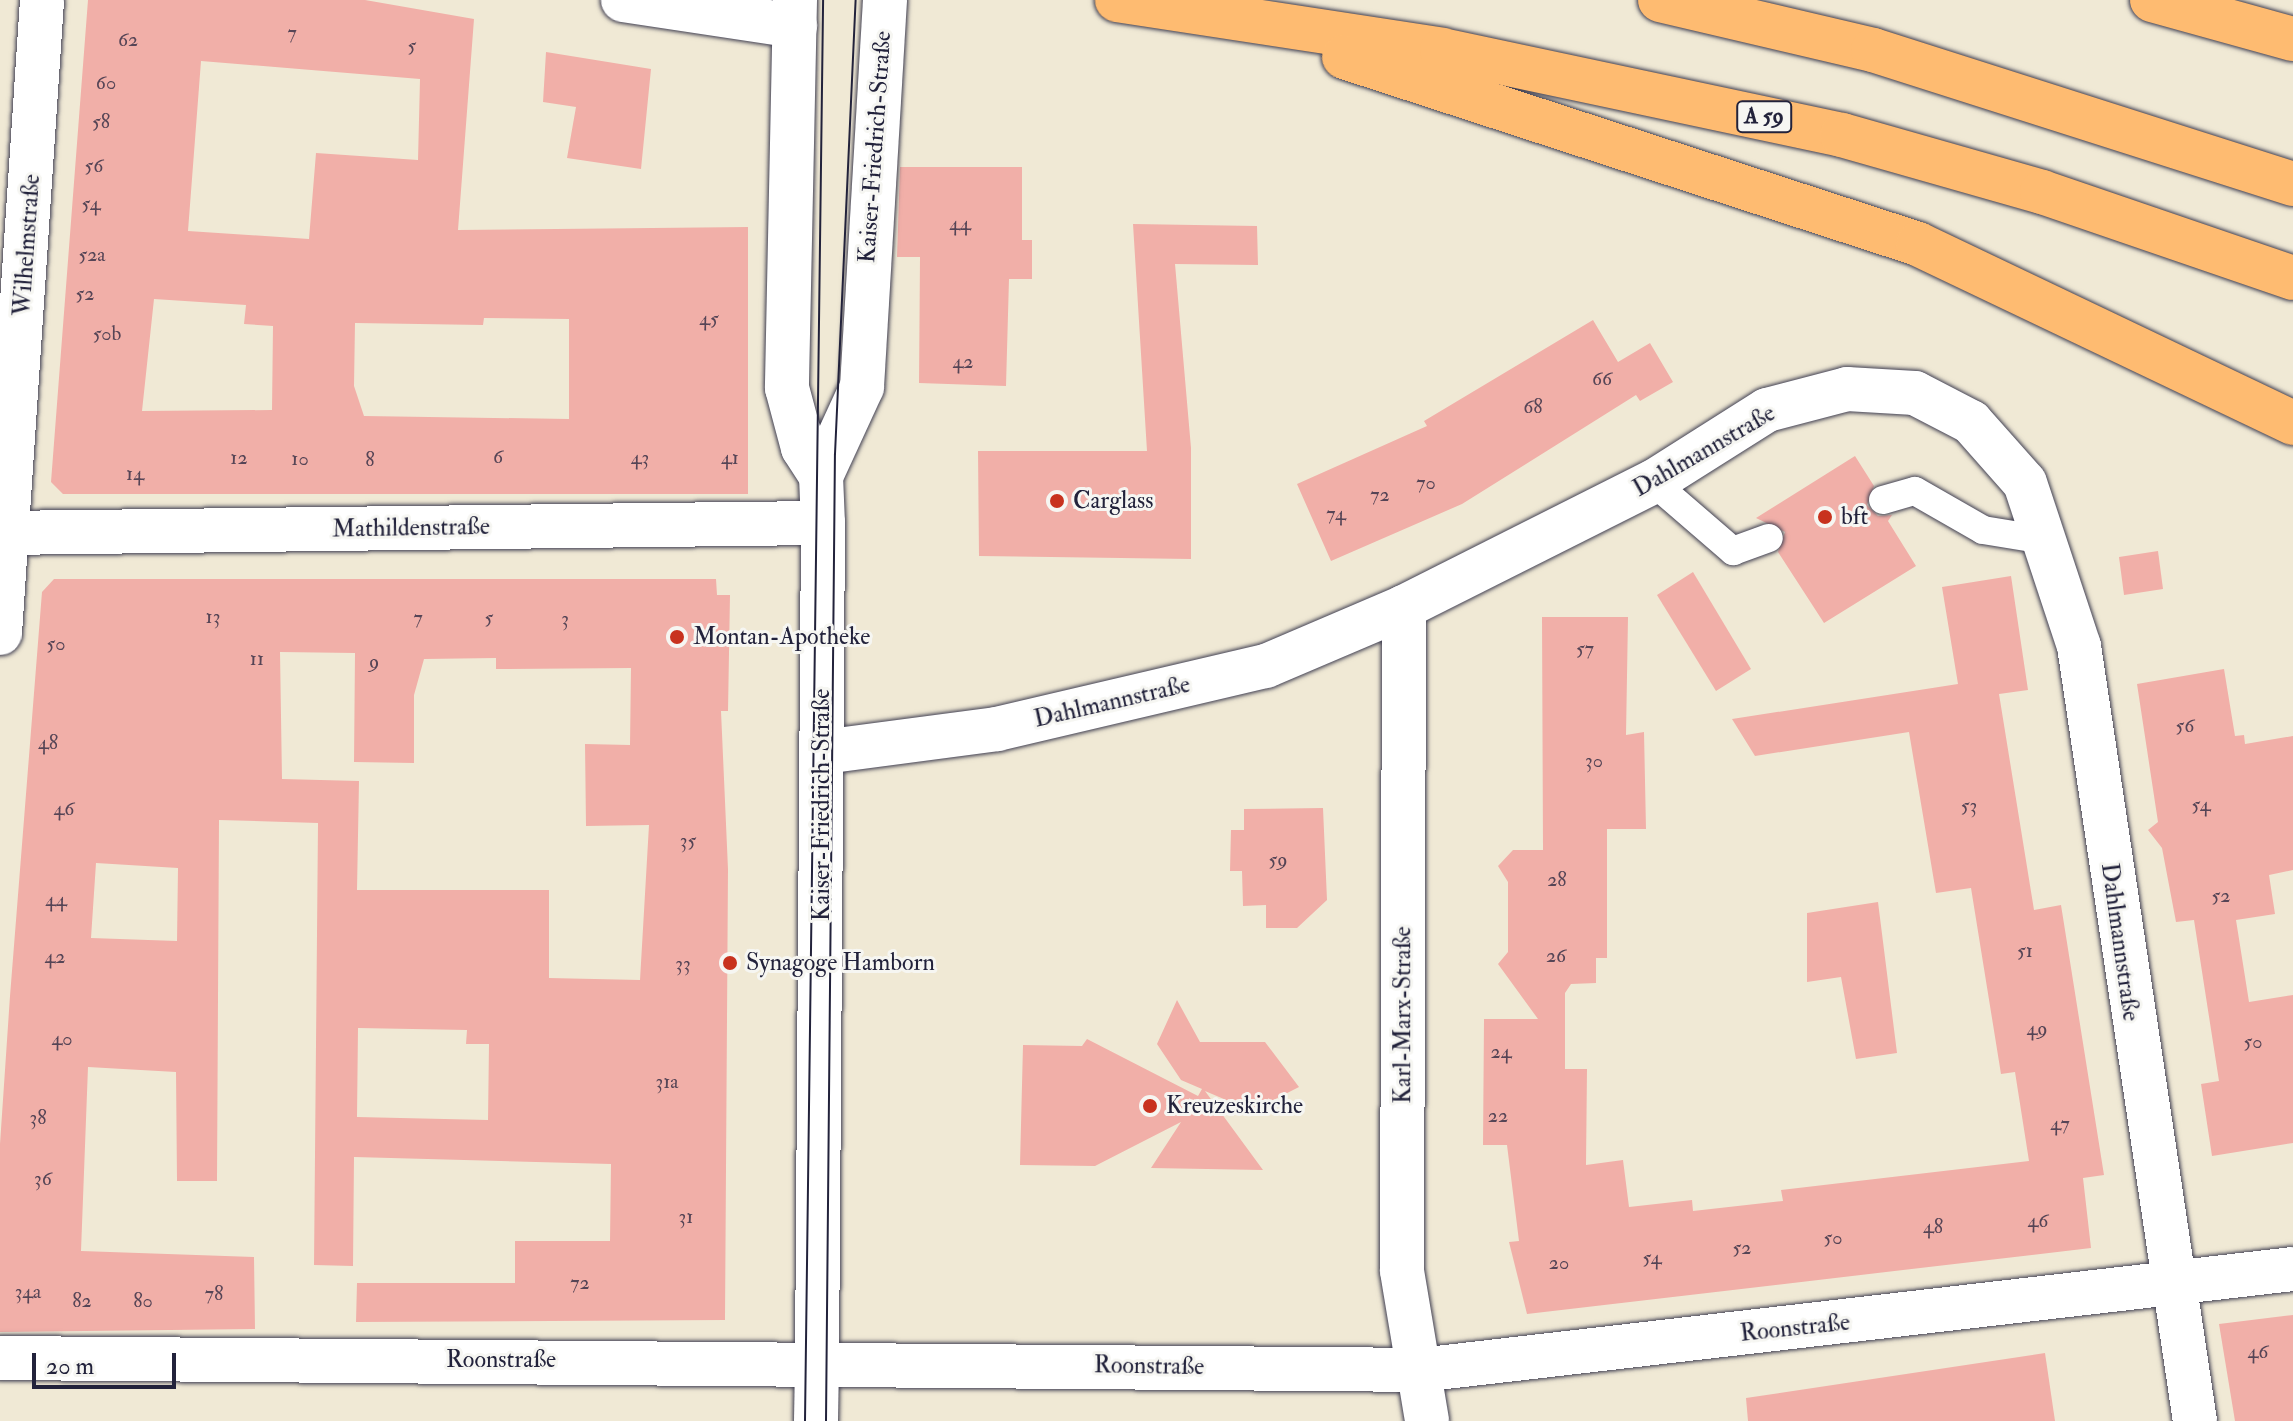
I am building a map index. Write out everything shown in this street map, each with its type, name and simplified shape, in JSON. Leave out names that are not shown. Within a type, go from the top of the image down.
[{"type":"highway","name":"A 59","points":[[1117,0],[1457,53],[1842,135],[2042,192],[2293,278]]},
{"type":"highway","points":[[1660,0],[1959,75],[2293,184]]},
{"type":"highway","points":[[2152,0],[2293,39]]},
{"type":"highway","points":[[1220,17],[1918,244],[2293,423]]},
{"type":"street","name":"Wilhelmstraße","points":[[0,633],[42,0]]},
{"type":"street","points":[[623,0],[795,13]]},
{"type":"street","name":"Kaiser-Friedrich-Straße","points":[[816,1421],[823,752],[821,476],[862,387],[885,0]]},
{"type":"street","name":"Kaiser-Friedrich-Straße","points":[[795,13],[787,388],[803,448],[821,476]]},
{"type":"street","name":"Dahlmannstraße","points":[[823,752],[997,729],[1266,666],[1404,607],[1653,482],[1767,410],[1847,389],[1915,393],[1971,422],[2025,483],[2079,646],[2195,1421]]},
{"type":"street","name":"Mathildenstraße","points":[[5,533],[823,523]]},
{"type":"street","name":"Karl-Marx-Straße","points":[[1404,607],[1402,1271],[1427,1421]]},
{"type":"street","name":"Roonstraße","points":[[0,1358],[817,1361],[1420,1370],[2293,1269]]},
{"type":"lane","points":[[1653,482],[1733,551],[1769,538]]},
{"type":"lane","points":[[1883,500],[1915,491],[1983,530],[2044,540]]},
{"type":"building","points":[[88,0],[365,0],[474,19],[458,230],[748,227],[748,494],[63,494],[51,482]],"holes":[[[201,61],[420,79],[418,160],[316,153],[309,239],[188,231]],[[154,299],[246,305],[244,324],[273,326],[272,410],[142,411]],[[484,318],[569,319],[569,419],[364,416],[354,386],[355,323],[483,325]]]},
{"type":"building","points":[[546,52],[651,69],[641,169],[567,158],[576,107],[543,102]]},
{"type":"building","points":[[900,167],[1022,167],[1022,240],[1032,240],[1032,279],[1009,279],[1006,386],[919,383],[920,257],[897,257]]},
{"type":"building","points":[[1133,224],[1257,226],[1258,265],[1175,264],[1191,448],[1191,559],[979,556],[978,451],[1147,451]]},
{"type":"building","points":[[1593,320],[1618,362],[1650,343],[1673,382],[1640,401],[1636,395],[1462,504],[1331,561],[1297,484],[1427,426],[1424,421]]},
{"type":"building","points":[[1855,456],[1874,486],[1867,505],[1878,516],[1892,515],[1888,521],[1916,566],[1824,623],[1778,552],[1785,532],[1756,518]]},
{"type":"building","points":[[2158,551],[2163,589],[2124,595],[2119,557]]},
{"type":"building","points":[[1693,572],[1751,669],[1716,691],[1657,595]]},
{"type":"building","points":[[2011,576],[2028,690],[1999,694],[2034,910],[2061,905],[2104,1175],[2083,1178],[2091,1248],[1527,1314],[1509,1242],[1519,1241],[1507,1145],[1483,1145],[1484,1019],[1538,1019],[1498,964],[1508,952],[1508,882],[1498,866],[1513,850],[1543,850],[1542,617],[1628,617],[1626,735],[1644,732],[1646,829],[1607,829],[1607,958],[1596,958],[1596,983],[1571,984],[1565,993],[1565,1069],[1587,1069],[1586,1165],[1623,1160],[1629,1207],[1692,1200],[1693,1211],[1783,1201],[1781,1190],[2029,1161],[2015,1072],[2001,1074],[1971,888],[1936,893],[1909,732],[1755,756],[1732,719],[1958,684],[1942,587]]},
{"type":"building","points":[[54,579],[716,579],[717,595],[730,595],[728,711],[721,711],[728,869],[725,1320],[356,1322],[357,1283],[515,1283],[515,1241],[610,1241],[611,1164],[354,1157],[353,1266],[314,1265],[318,823],[219,820],[217,1181],[177,1181],[176,1072],[88,1067],[81,1251],[254,1257],[255,1329],[0,1332],[0,1144],[42,592]],"holes":[[[280,652],[355,653],[354,762],[414,763],[414,695],[424,659],[496,658],[496,669],[631,668],[630,745],[585,744],[586,826],[649,825],[640,980],[549,978],[549,890],[357,890],[359,781],[282,779]],[[96,863],[178,868],[177,941],[91,938]],[[358,1028],[467,1030],[466,1044],[489,1044],[488,1120],[357,1117]]]},
{"type":"building","points":[[2224,669],[2235,736],[2244,735],[2245,744],[2293,736],[2293,870],[2269,875],[2275,914],[2236,920],[2249,1002],[2293,995],[2293,1143],[2212,1156],[2201,1084],[2219,1081],[2194,920],[2176,922],[2162,848],[2148,830],[2158,822],[2137,684]]},
{"type":"building","points":[[1323,808],[1327,900],[1297,928],[1266,928],[1266,905],[1243,906],[1242,871],[1230,871],[1231,830],[1244,830],[1244,809]]},
{"type":"building","points":[[1878,902],[1897,1053],[1856,1059],[1841,977],[1807,982],[1807,913]]},
{"type":"building","name":"Kreuzeskirche","points":[[1177,1000],[1200,1042],[1265,1042],[1299,1087],[1252,1111],[1205,1091],[1263,1170],[1151,1168],[1181,1122],[1095,1166],[1020,1165],[1023,1045],[1082,1046],[1087,1039],[1198,1096],[1202,1089],[1181,1080],[1157,1044]]},
{"type":"building","points":[[2293,1315],[2293,1421],[2235,1421],[2219,1324]]},
{"type":"building","points":[[2045,1353],[2055,1421],[1748,1421],[1746,1398]]},
{"type":"tram line","points":[[805,1421],[823,0]]},
{"type":"tram line","points":[[826,1421],[835,454],[856,0]]},
{"type":"place","name":"Carglass","points":[[1057,501]]},
{"type":"place","name":"bft","points":[[1825,517]]},
{"type":"place","name":"Montan-Apotheke","points":[[677,637]]},
{"type":"place","name":"Synagoge Hamborn","points":[[730,963]]},
{"type":"place","name":"Kreuzeskirche","points":[[1150,1106]]}]
